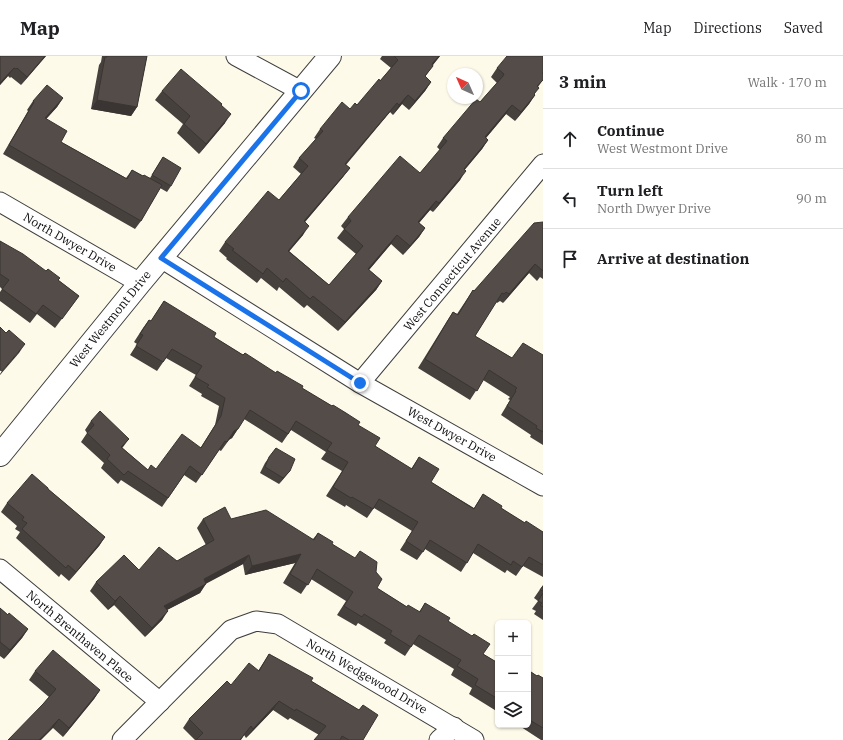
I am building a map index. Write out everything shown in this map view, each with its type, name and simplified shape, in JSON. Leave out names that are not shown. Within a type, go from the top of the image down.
[{"type":"street","points":[[236,56],[301,91]]},
{"type":"street","name":"West Westmont Drive","points":[[0,456],[140,283],[330,56]]},
{"type":"street","name":"West Connecticut Avenue","points":[[360,383],[539,175]]},
{"type":"street","name":"North Dwyer Drive","points":[[0,202],[140,283]]},
{"type":"street","points":[[161,258],[360,383]]},
{"type":"street","name":"West Dwyer Drive","points":[[360,383],[543,486]]},
{"type":"street","name":"North Brenthaven Place","points":[[0,569],[160,702]]},
{"type":"street","name":"North Wedgewood Drive","points":[[160,702],[231,630],[256,622],[278,624],[474,740]]},
{"type":"street","points":[[122,740],[160,702]]},
{"type":"street","points":[[438,740],[454,728]]},
{"type":"building","points":[[0,56],[45,56],[27,77],[17,68],[14,68],[0,83]]},
{"type":"building","points":[[147,56],[137,107],[97,100],[105,57]]},
{"type":"building","points":[[394,56],[439,56],[425,76],[431,82],[415,101],[408,95],[399,105],[397,103],[345,164],[350,168],[304,221],[309,226],[288,251],[329,285],[363,246],[344,229],[351,221],[348,217],[400,156],[420,173],[447,141],[443,138],[472,104],[483,104],[483,99],[504,74],[497,68],[507,56],[543,56],[543,80],[537,86],[539,88],[534,94],[535,95],[521,112],[512,105],[485,137],[488,140],[464,169],[466,171],[439,203],[436,201],[418,222],[425,228],[410,246],[397,235],[368,269],[382,281],[345,322],[313,296],[310,299],[286,278],[283,282],[267,268],[263,274],[232,250],[234,249],[225,242],[268,191],[279,200],[308,166],[299,158],[323,131],[320,129],[342,102],[350,109],[355,103],[357,105],[379,79],[380,81],[398,60]]},
{"type":"building","points":[[181,69],[222,104],[221,105],[231,114],[206,144],[184,124],[190,116],[162,91]]},
{"type":"building","points":[[47,85],[63,98],[45,118],[67,131],[61,142],[127,179],[132,170],[162,185],[141,221],[9,145],[34,102],[33,101]]},
{"type":"building","points":[[163,157],[181,168],[171,186],[152,175]]},
{"type":"building","points":[[543,222],[543,271],[535,264],[509,294],[506,292],[504,294],[502,293],[475,336],[512,358],[523,343],[543,355],[543,432],[536,428],[537,426],[507,406],[517,388],[489,370],[477,391],[425,359],[453,312],[458,315],[473,290],[474,291],[534,223]]},
{"type":"building","points":[[0,241],[23,254],[46,271],[48,269],[60,278],[58,280],[79,296],[62,319],[43,305],[36,314],[2,289],[9,280],[0,274]]},
{"type":"building","points":[[164,301],[216,333],[214,337],[243,355],[245,353],[276,373],[277,371],[303,386],[302,388],[360,422],[358,425],[380,438],[375,446],[412,469],[419,457],[439,469],[431,482],[474,509],[483,494],[502,506],[501,508],[543,532],[543,565],[529,557],[522,567],[513,561],[511,565],[478,544],[467,563],[430,540],[423,552],[406,541],[418,522],[379,499],[373,509],[333,487],[348,462],[327,450],[332,443],[296,421],[288,434],[250,410],[238,429],[234,431],[227,442],[225,441],[202,475],[190,466],[168,498],[128,471],[124,475],[107,459],[110,455],[87,433],[94,425],[91,421],[100,411],[129,439],[121,447],[148,470],[151,465],[156,469],[182,434],[201,448],[221,416],[225,398],[207,387],[209,385],[195,377],[202,366],[172,349],[163,362],[136,346],[143,335],[140,334],[149,320],[151,321]]},
{"type":"building","points":[[0,327],[6,333],[9,330],[25,344],[2,371],[0,370]]},
{"type":"building","points":[[276,448],[295,459],[290,471],[283,478],[265,467],[269,457]]},
{"type":"building","points":[[32,474],[105,537],[76,572],[68,565],[66,568],[22,529],[27,523],[22,520],[24,517],[7,503]]},
{"type":"building","points":[[225,507],[231,519],[266,510],[314,540],[318,533],[333,542],[332,544],[355,558],[360,551],[377,562],[376,572],[382,579],[377,588],[407,607],[408,605],[420,612],[425,603],[450,618],[448,621],[472,636],[474,634],[490,644],[483,654],[495,661],[495,697],[475,685],[478,679],[457,666],[461,660],[419,635],[411,647],[390,634],[392,631],[364,614],[362,617],[344,606],[353,592],[317,569],[308,585],[290,574],[301,554],[252,566],[249,555],[204,579],[206,584],[164,606],[168,611],[152,628],[120,596],[115,601],[96,582],[124,555],[139,570],[159,547],[177,561],[214,540],[203,519]]},
{"type":"building","points":[[543,593],[543,607],[540,605],[542,603],[538,601]]},
{"type":"building","points":[[0,608],[8,615],[9,613],[28,629],[10,650],[0,642]]},
{"type":"building","points":[[53,650],[100,690],[69,728],[59,719],[39,740],[8,740],[56,689],[35,671]]},
{"type":"building","points":[[269,654],[313,678],[311,681],[359,710],[363,705],[378,715],[363,740],[349,740],[342,736],[340,740],[314,740],[326,726],[296,709],[295,711],[279,701],[253,729],[251,726],[240,740],[196,740],[203,733],[189,719],[227,681],[231,685],[249,663],[259,671]]},
{"type":"building","points":[[531,672],[543,678],[543,728],[531,721]]},
{"type":"route","points":[[301,91],[161,258],[360,383]]}]
